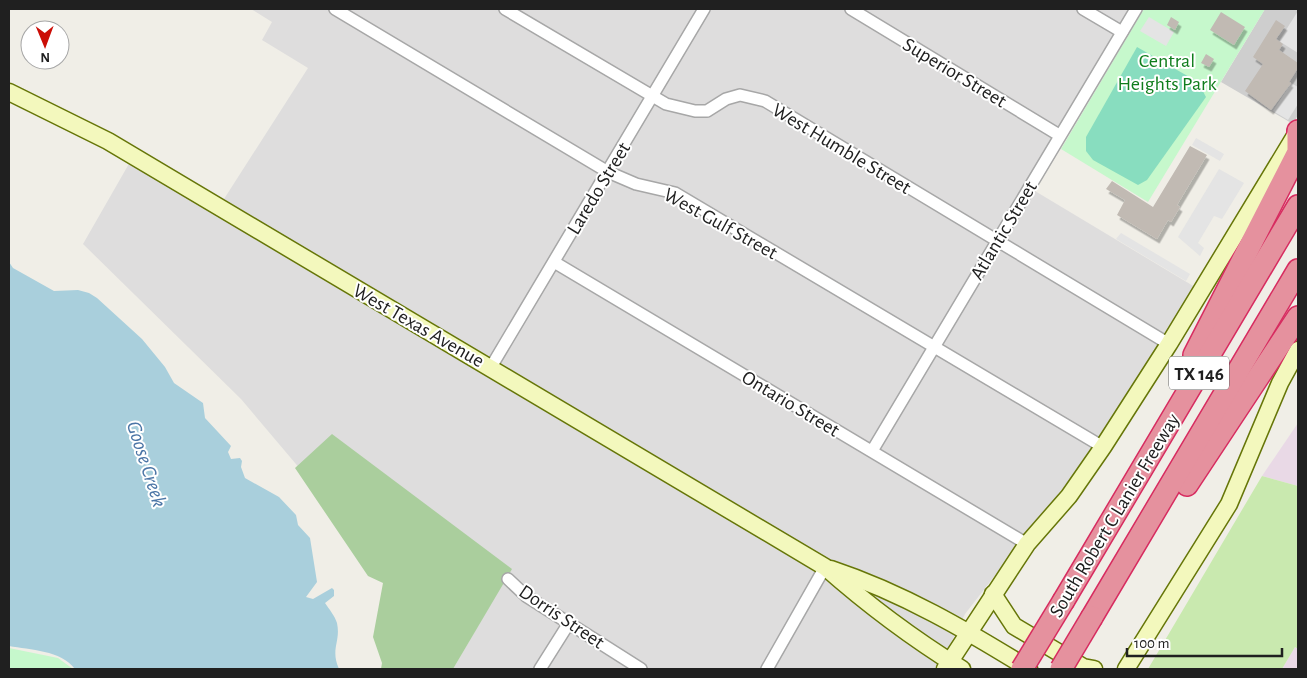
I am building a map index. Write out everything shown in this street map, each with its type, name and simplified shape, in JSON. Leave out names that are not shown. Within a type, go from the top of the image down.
[{"type":"highway","points":[[1100,540],[1298,152],[1298,130]]},
{"type":"highway","name":"South Robert C Lanier Freeway","points":[[1022,669],[1298,206]]},
{"type":"highway","name":"South Robert C Lanier Freeway","points":[[1061,669],[1298,270]]},
{"type":"highway","points":[[1117,576],[1148,544],[1298,317]]},
{"type":"street","name":"West Gulf Street","points":[[335,9],[608,172],[636,184],[675,193],[1103,447]]},
{"type":"street","name":"West Humble Street","points":[[504,9],[666,104],[695,112],[707,111],[726,99],[740,95],[765,101],[1169,344]]},
{"type":"street","name":"Laredo Street","points":[[491,367],[704,9]]},
{"type":"street","name":"Superior Street","points":[[850,9],[1059,135]]},
{"type":"street","points":[[1083,9],[1122,32]]},
{"type":"street","name":"Atlantic Street","points":[[872,451],[1136,9]]},
{"type":"street","name":"West Texas Avenue","points":[[9,92],[108,141],[825,567],[869,606],[952,666]]},
{"type":"street","points":[[952,666],[969,632],[1027,544],[1069,496],[1103,447],[1169,344],[1298,130]]},
{"type":"street","name":"Ontario Street","points":[[554,262],[1027,544]]},
{"type":"street","points":[[1123,668],[1229,504],[1280,383],[1298,350]]},
{"type":"street","points":[[767,669],[825,567]]},
{"type":"street","name":"West Texas Avenue","points":[[825,567],[860,579],[915,603],[969,632],[1029,669]]},
{"type":"street","name":"Dorris Street","points":[[508,578],[526,596],[641,669]]},
{"type":"street","points":[[993,594],[1014,626],[1083,667],[1094,669]]},
{"type":"street","points":[[540,669],[569,623]]},
{"type":"shaded area","points":[[251,9],[1145,9],[1035,191],[1195,287],[1091,452],[965,614],[938,669],[453,669],[511,569],[345,522],[241,399],[83,244],[138,148],[224,199],[308,68],[262,40],[272,22]]},
{"type":"shaded area","points":[[1265,9],[1298,9],[1298,115],[1293,124],[1221,82]]},
{"type":"shaded area","points":[[1298,11],[1298,53],[1279,41]]},
{"type":"shaded area","points":[[1149,17],[1174,32],[1166,46],[1140,31]]},
{"type":"shaded area","points":[[1291,83],[1298,87],[1298,104],[1288,120],[1273,111]]},
{"type":"shaded area","points":[[1196,138],[1224,154],[1220,161],[1192,145]]},
{"type":"shaded area","points":[[1219,169],[1244,183],[1222,219],[1214,216],[1198,243],[1204,248],[1200,256],[1178,237]]},
{"type":"shaded area","points":[[1121,233],[1190,274],[1186,281],[1116,239]]},
{"type":"shaded area","points":[[1298,423],[1298,486],[1262,476]]},
{"type":"shaded area","points":[[1295,647],[1298,649],[1298,669],[1282,669]]},
{"type":"green space","name":"Central Heights Park","points":[[1144,9],[1265,9],[1148,202],[1061,149]]},
{"type":"green space","points":[[1137,47],[1198,82],[1206,97],[1147,180],[1138,185],[1093,160],[1086,151],[1086,137]]},
{"type":"green space","points":[[332,434],[512,569],[453,669],[381,669],[382,663],[373,637],[383,583],[368,576],[295,468]]},
{"type":"green space","points":[[1262,476],[1298,486],[1298,649],[1295,647],[1282,669],[1148,669]]},
{"type":"green space","points":[[9,648],[58,658],[73,669],[9,669]]},
{"type":"water","name":"Goose Creek","points":[[9,262],[13,268],[54,291],[78,290],[89,293],[97,298],[142,339],[165,367],[174,383],[203,403],[205,418],[231,446],[228,452],[231,459],[240,458],[242,461],[241,467],[245,478],[279,497],[296,515],[298,525],[310,538],[317,582],[306,597],[313,599],[332,588],[334,590],[334,596],[325,603],[337,623],[338,635],[335,656],[339,669],[75,669],[54,654],[9,646]]},
{"type":"building","points":[[1221,12],[1245,27],[1234,45],[1210,30]]},
{"type":"building","points":[[1171,17],[1179,22],[1175,30],[1167,25]]},
{"type":"building","points":[[1276,20],[1285,26],[1276,39],[1283,44],[1279,50],[1298,63],[1298,68],[1289,82],[1291,83],[1271,110],[1245,91],[1263,64],[1253,57]]},
{"type":"building","points":[[1206,54],[1214,59],[1209,67],[1201,63]]},
{"type":"building","points":[[1190,146],[1207,155],[1177,205],[1180,207],[1171,222],[1168,220],[1157,239],[1117,215],[1125,200],[1106,189],[1112,181],[1153,207]]}]
